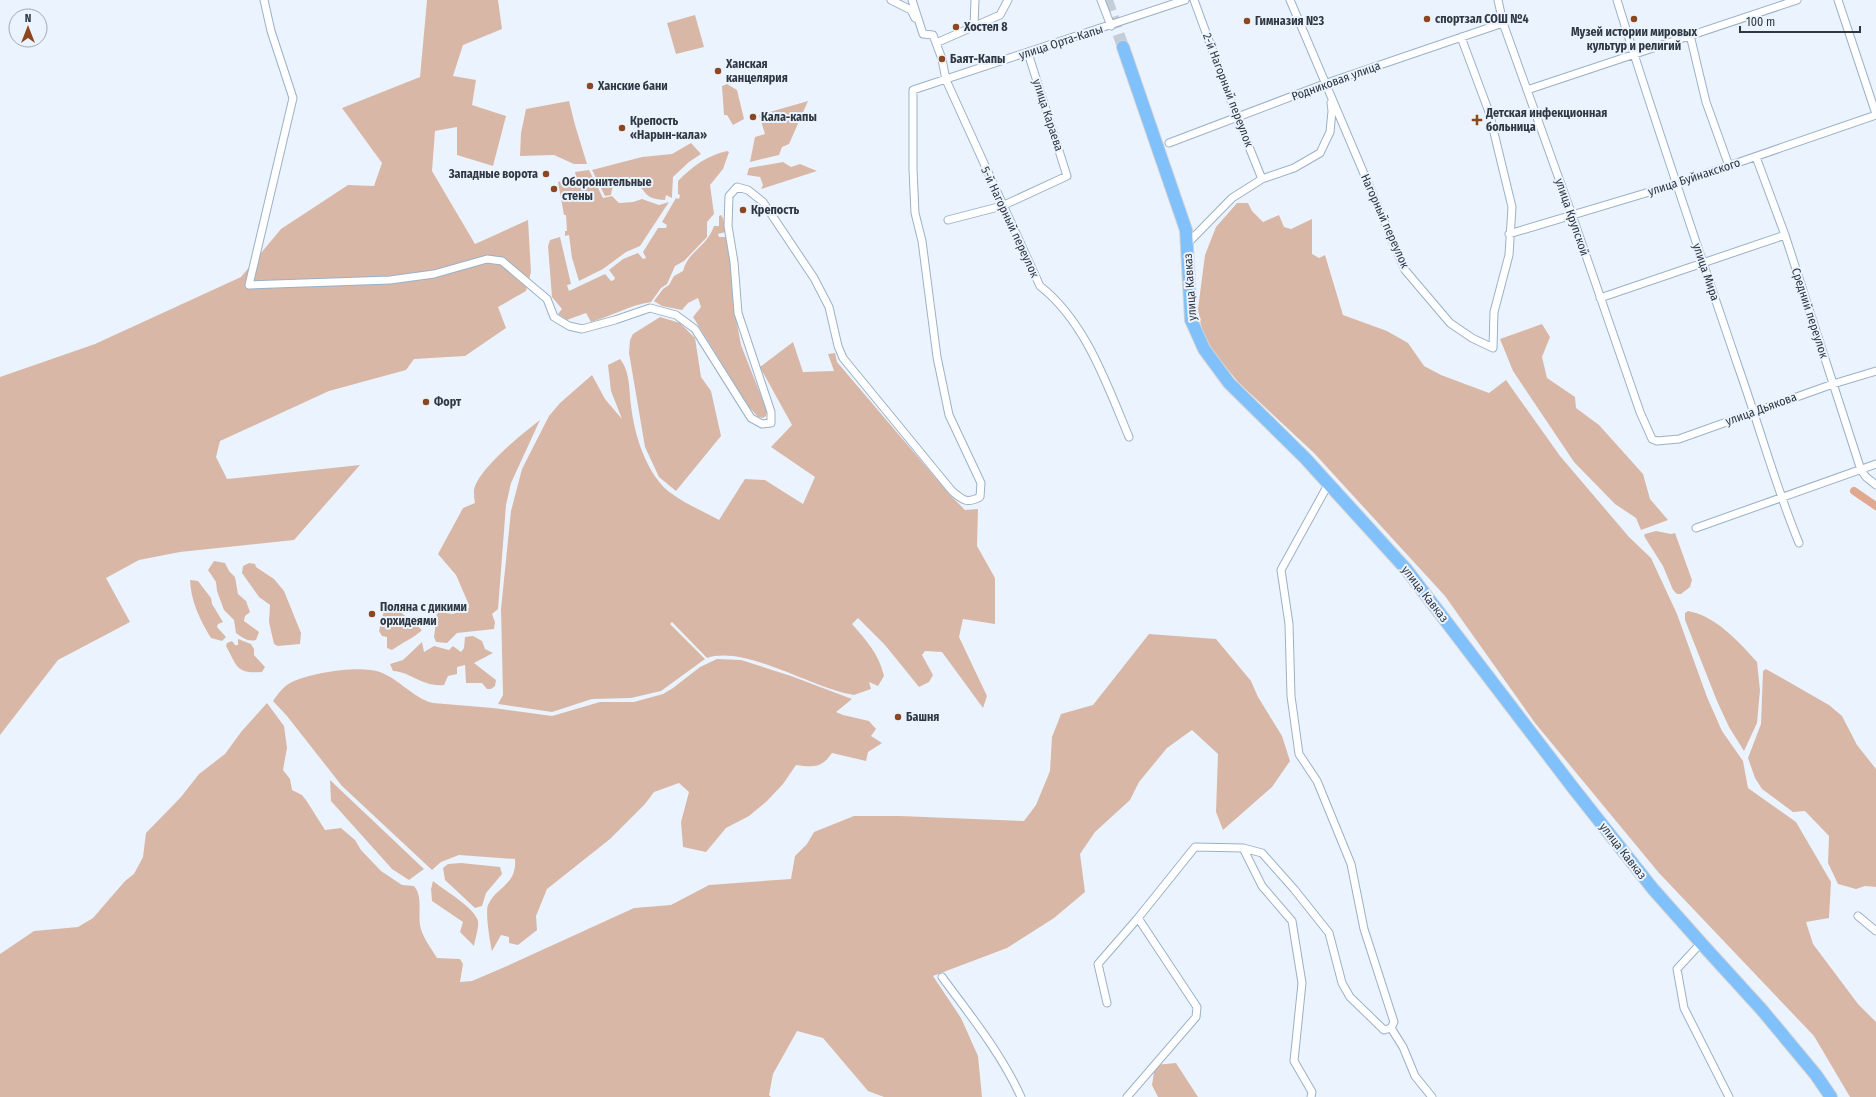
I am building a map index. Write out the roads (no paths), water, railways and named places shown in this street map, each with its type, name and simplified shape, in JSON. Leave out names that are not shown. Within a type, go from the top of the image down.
[{"type":"highway","name":"улица Кавказ","points":[[1123,47],[1156,147],[1179,207],[1186,230],[1190,320],[1204,349],[1229,383],[1329,483],[1426,593],[1574,789],[1653,889],[1762,1010],[1816,1075],[1830,1097]]},
{"type":"street","name":"улица Орта-Капы","points":[[264,0],[271,31],[293,98],[249,285],[390,280],[434,274],[487,259],[502,261],[547,299],[554,317],[569,326],[582,329],[650,308],[676,315],[695,329],[751,418],[762,424],[771,423],[771,412],[738,313],[734,262],[728,226],[729,196],[737,187],[744,188],[763,202],[814,278],[830,307],[838,346],[843,358],[952,491],[963,500],[973,501],[980,497],[981,484],[949,416],[937,357],[922,241],[915,213],[913,169],[913,90],[1111,26],[1185,0]]},
{"type":"street","points":[[891,0],[910,10],[920,24]]},
{"type":"street","points":[[912,0],[923,34],[933,35],[936,43],[1000,15],[1008,0]]},
{"type":"street","points":[[974,27],[975,0]]},
{"type":"street","points":[[1101,0],[1111,26]]},
{"type":"street","name":"2-й Нагорный переулок","points":[[1194,0],[1237,117],[1262,179]]},
{"type":"street","name":"Нагорный переулок","points":[[1290,0],[1327,83],[1331,99],[1405,270],[1450,323],[1472,338],[1493,348],[1494,312],[1509,255],[1509,234]]},
{"type":"street","name":"улица Крупской","points":[[1498,0],[1503,23],[1648,434]]},
{"type":"street","name":"улица Мира","points":[[1617,0],[1676,184],[1754,412],[1780,498],[1799,543]]},
{"type":"street","points":[[1527,90],[1797,0]]},
{"type":"street","points":[[1838,0],[1876,115]]},
{"type":"street","name":"Родниковая улица","points":[[1169,143],[1327,83],[1503,23]]},
{"type":"street","points":[[1690,35],[1706,102],[1729,166]]},
{"type":"street","points":[[1461,37],[1489,112],[1512,207],[1509,234]]},
{"type":"street","name":"5-й Нагорный переулок","points":[[936,43],[942,59],[946,80],[1002,206],[1040,286],[1053,296],[1089,345],[1129,437]]},
{"type":"street","name":"улица Караева","points":[[1002,206],[1067,176],[1028,53]]},
{"type":"street","points":[[1187,244],[1232,198],[1262,179],[1294,168],[1320,153],[1330,132],[1332,111],[1331,99]]},
{"type":"street","name":"улица Буйнакского","points":[[1509,234],[1676,184],[1876,115]]},
{"type":"street","name":"Средний переулок","points":[[1756,157],[1785,235],[1861,470]]},
{"type":"street","points":[[948,220],[1002,206]]},
{"type":"street","points":[[1600,298],[1785,235]]},
{"type":"street","name":"улица Дьякова","points":[[1648,434],[1657,441],[1679,439],[1833,384],[1876,371]]},
{"type":"street","points":[[1696,528],[1876,464]]},
{"type":"street","points":[[1861,470],[1876,486]]},
{"type":"street","points":[[1107,1002],[1098,964],[1138,918],[1195,847],[1243,848],[1262,853],[1294,889],[1329,934],[1342,983],[1350,997],[1384,1030],[1391,1028],[1394,1022],[1364,930],[1351,864],[1317,781],[1299,754],[1291,696],[1289,624],[1281,570],[1329,483]]},
{"type":"street","points":[[1243,848],[1262,886],[1292,921],[1302,983],[1294,1061],[1312,1092],[1311,1097]]},
{"type":"street","points":[[1858,916],[1876,931]]},
{"type":"street","points":[[1127,1097],[1196,1017],[1197,1007],[1138,918]]},
{"type":"street","points":[[1701,943],[1677,969],[1684,1008],[1729,1097]]},
{"type":"street","points":[[942,977],[984,1034],[1011,1075],[1021,1097]]},
{"type":"street","points":[[1391,1028],[1403,1047],[1415,1076],[1432,1097]]},
{"type":"waterway","points":[[1854,491],[1876,506]]},
{"type":"tunnel","points":[[1107,0],[1123,47]]},
{"type":"place","name":"спортзал СОШ №4","points":[[1427,19]]},
{"type":"place","name":"Музей истории мировых культур и религий","points":[[1634,19]]},
{"type":"place","name":"Гимназия №3","points":[[1247,21]]},
{"type":"place","name":"Хостел 8","points":[[956,27]]},
{"type":"place","name":"Баят-Капы","points":[[942,59]]},
{"type":"place","name":"Ханская канцелярия","points":[[718,71]]},
{"type":"place","name":"Ханские бани","points":[[590,86]]},
{"type":"place","name":"Кала-капы","points":[[753,117]]},
{"type":"place","name":"Детская инфекционная больница","points":[[1477,120]]},
{"type":"place","name":"Крепость «Нарын-кала»","points":[[622,128]]},
{"type":"place","name":"Западные ворота","points":[[546,174]]},
{"type":"place","name":"Оборонительные стены","points":[[554,189]]},
{"type":"place","name":"Крепость","points":[[743,210]]},
{"type":"place","name":"Форт","points":[[426,402]]},
{"type":"place","name":"Поляна с дикими орхидеями","points":[[372,614]]},
{"type":"place","name":"Башня","points":[[898,717]]}]
